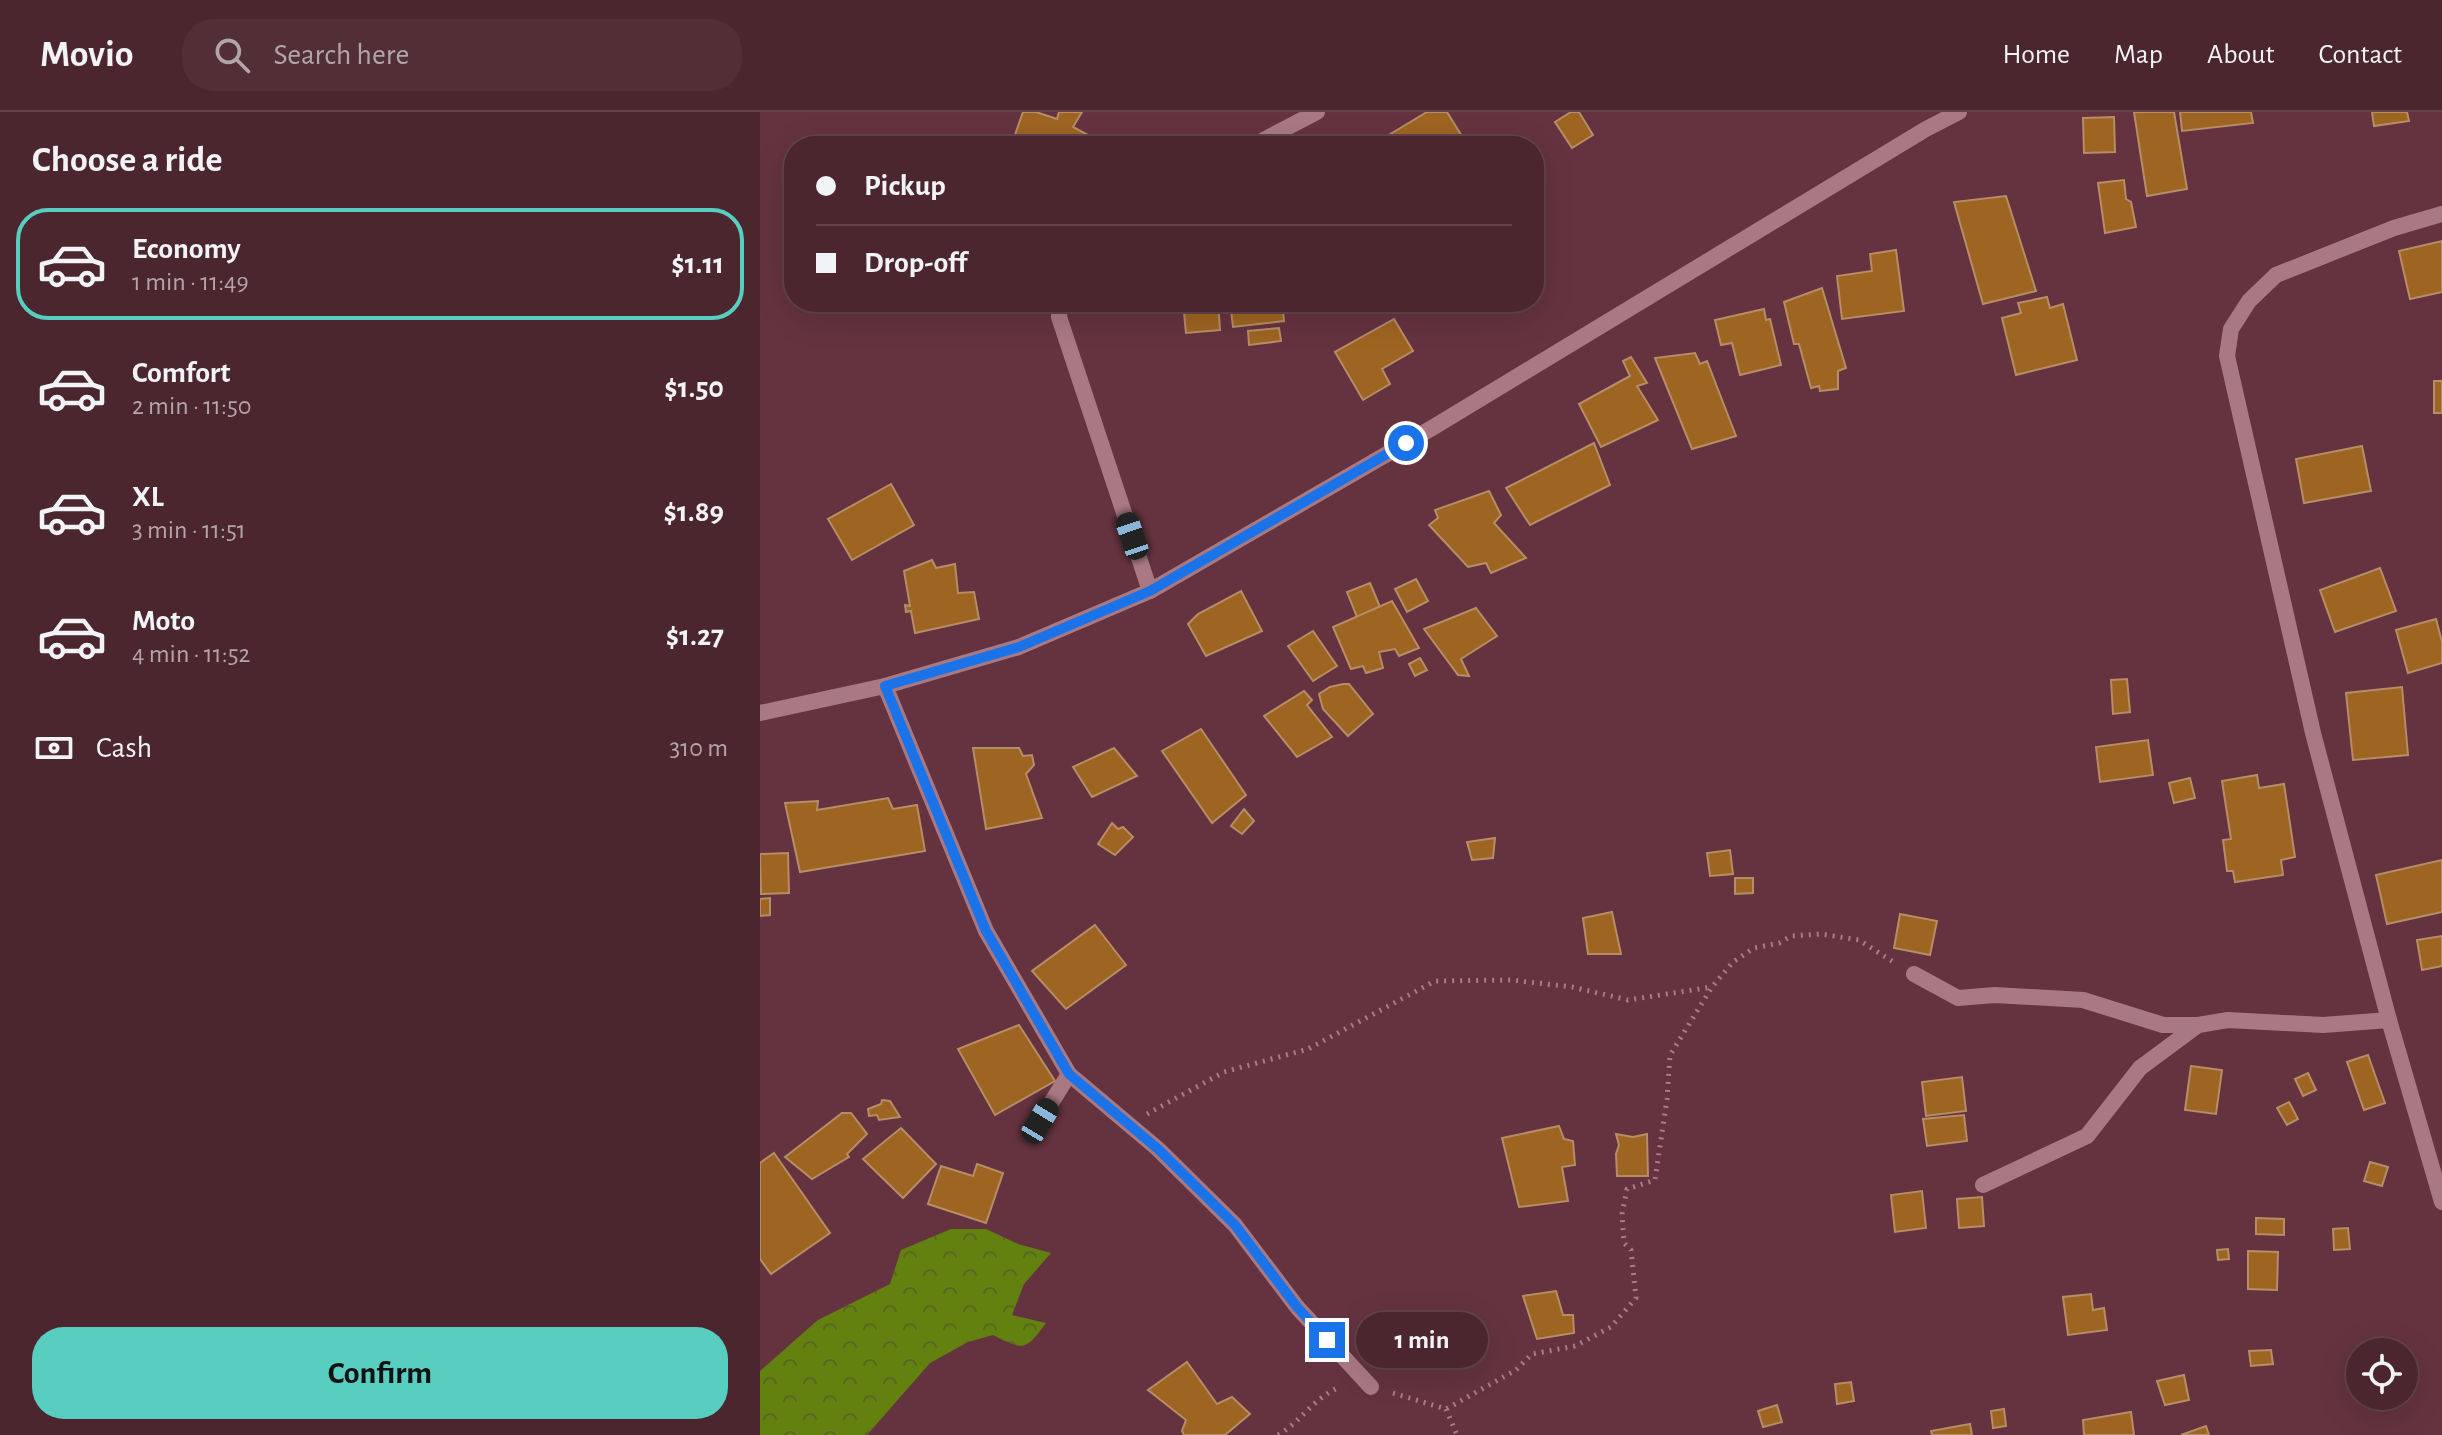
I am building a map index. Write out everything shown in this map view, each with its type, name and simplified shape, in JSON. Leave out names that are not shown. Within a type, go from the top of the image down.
[{"type":"street","points":[[1271,136],[1317,112]]},
{"type":"street","points":[[760,713],[885,686],[1019,647],[1150,591],[1432,428],[1959,112]]},
{"type":"street","points":[[2442,214],[2394,228],[2276,275],[2249,301],[2231,329],[2227,356],[2313,733],[2389,1020],[2442,1202]]},
{"type":"street","points":[[1059,312],[1150,591]]},
{"type":"street","points":[[885,686],[986,931],[1069,1074],[1130,1123],[1235,1225],[1297,1307],[1371,1387]]},
{"type":"street","points":[[1914,974],[1958,998],[1995,995],[2083,1000],[2163,1025],[2198,1025],[2228,1020],[2323,1025],[2389,1020]]},
{"type":"street","points":[[1983,1185],[2087,1136],[2140,1068],[2198,1025]]},
{"type":"street","points":[[1040,1121],[1069,1074]]},
{"type":"path","points":[[1457,1435],[1446,1409],[1516,1370],[1532,1354],[1575,1346],[1611,1327],[1636,1298],[1631,1250],[1624,1243],[1622,1214],[1627,1189],[1655,1180],[1670,1055],[1712,987],[1733,962],[1754,948],[1779,943],[1791,936],[1821,934],[1859,940],[1914,974]]},
{"type":"path","points":[[1130,1123],[1224,1072],[1308,1049],[1435,981],[1511,980],[1572,987],[1628,1000],[1712,987]]},
{"type":"green space","points":[[951,1229],[986,1229],[1018,1244],[1051,1253],[1024,1284],[1012,1315],[1046,1323],[1033,1339],[1023,1346],[993,1335],[968,1342],[930,1363],[867,1435],[760,1435],[760,1371],[818,1320],[890,1284],[901,1250]]},
{"type":"building","points":[[1023,112],[1036,112],[1057,119],[1059,112],[1082,112],[1073,127],[1088,135],[1088,136],[1015,136]]},
{"type":"building","points":[[1427,112],[1447,112],[1462,136],[1387,136]]},
{"type":"building","points":[[1571,112],[1579,112],[1593,135],[1572,148],[1555,122]]},
{"type":"building","points":[[2134,112],[2174,112],[2187,189],[2147,196]]},
{"type":"building","points":[[2180,112],[2251,112],[2253,123],[2182,131]]},
{"type":"building","points":[[2372,112],[2407,112],[2409,121],[2374,126]]},
{"type":"building","points":[[2114,117],[2115,152],[2084,153],[2083,118]]},
{"type":"building","points":[[2124,180],[2126,199],[2131,202],[2136,227],[2105,233],[2098,183]]},
{"type":"building","points":[[2006,196],[2036,291],[1983,304],[1954,202]]},
{"type":"building","points":[[2442,241],[2442,292],[2410,299],[2399,251]]},
{"type":"building","points":[[1896,250],[1904,311],[1842,319],[1837,276],[1872,271],[1870,254]]},
{"type":"building","points":[[1822,288],[1846,368],[1838,371],[1838,389],[1820,391],[1819,386],[1811,388],[1799,344],[1794,344],[1784,302]]},
{"type":"building","points":[[2047,297],[2050,308],[2063,304],[2077,360],[2016,375],[2002,318],[2021,313],[2018,303]]},
{"type":"building","points":[[1764,309],[1766,320],[1770,319],[1781,365],[1740,375],[1732,343],[1721,345],[1715,320]]},
{"type":"building","points":[[1184,312],[1219,312],[1220,330],[1186,333]]},
{"type":"building","points":[[1231,312],[1283,312],[1284,321],[1233,327]]},
{"type":"building","points":[[1394,319],[1413,351],[1382,369],[1390,384],[1363,400],[1335,352]]},
{"type":"building","points":[[1279,328],[1281,341],[1249,345],[1248,331]]},
{"type":"building","points":[[1695,353],[1700,364],[1707,361],[1736,436],[1692,449],[1655,358]]},
{"type":"building","points":[[1631,357],[1647,383],[1637,386],[1658,420],[1601,447],[1579,404],[1630,376],[1623,361]]},
{"type":"building","points":[[2434,381],[2442,381],[2442,413],[2434,413]]},
{"type":"building","points":[[1594,443],[1610,485],[1530,525],[1506,488]]},
{"type":"building","points":[[2362,446],[2371,491],[2304,503],[2296,459]]},
{"type":"building","points":[[891,484],[914,525],[852,560],[828,519]]},
{"type":"building","points":[[1489,491],[1501,515],[1494,523],[1526,558],[1491,573],[1486,563],[1468,567],[1429,525],[1438,518],[1435,510]]},
{"type":"building","points":[[932,560],[936,568],[955,564],[958,593],[974,592],[979,619],[915,633],[911,611],[906,612],[905,605],[910,606],[904,571]]},
{"type":"building","points":[[2380,568],[2396,611],[2335,632],[2320,590]]},
{"type":"building","points":[[1416,579],[1428,601],[1407,612],[1395,589]]},
{"type":"building","points":[[1370,583],[1380,607],[1357,617],[1347,592]]},
{"type":"building","points":[[1241,591],[1262,631],[1206,656],[1188,624],[1198,614]]},
{"type":"building","points":[[1392,601],[1419,648],[1399,656],[1395,649],[1379,652],[1383,668],[1366,673],[1363,666],[1351,669],[1333,627]]},
{"type":"building","points":[[1476,608],[1497,636],[1461,659],[1469,676],[1458,675],[1424,629]]},
{"type":"building","points":[[2436,619],[2442,642],[2442,663],[2408,673],[2396,630]]},
{"type":"building","points":[[1313,631],[1337,666],[1313,681],[1288,646]]},
{"type":"building","points":[[1420,658],[1427,670],[1415,676],[1409,664]]},
{"type":"building","points":[[2127,679],[2130,712],[2113,714],[2111,680]]},
{"type":"building","points":[[1349,684],[1373,714],[1348,736],[1323,709],[1319,694]]},
{"type":"building","points":[[2402,687],[2408,755],[2353,760],[2346,693]]},
{"type":"building","points":[[1304,691],[1312,700],[1307,705],[1332,737],[1297,757],[1264,716]]},
{"type":"building","points":[[1201,729],[1246,795],[1212,823],[1162,751]]},
{"type":"building","points":[[2148,740],[2153,775],[2100,782],[2096,747]]},
{"type":"building","points":[[973,748],[1019,748],[1023,756],[1032,755],[1034,765],[1026,774],[1042,818],[986,829]]},
{"type":"building","points":[[1114,748],[1137,776],[1092,797],[1073,767]]},
{"type":"building","points":[[2257,775],[2259,788],[2284,784],[2295,857],[2281,860],[2283,875],[2235,882],[2233,871],[2227,871],[2223,840],[2231,839],[2222,781]]},
{"type":"building","points":[[2190,778],[2195,798],[2174,803],[2169,783]]},
{"type":"building","points":[[888,798],[893,809],[917,805],[925,851],[800,872],[785,803],[818,801],[817,810]]},
{"type":"building","points":[[1244,809],[1254,821],[1242,834],[1231,826]]},
{"type":"building","points":[[1112,823],[1118,829],[1123,827],[1133,837],[1115,855],[1098,844]]},
{"type":"building","points":[[1495,838],[1493,858],[1472,860],[1467,842]]},
{"type":"building","points":[[1730,850],[1733,874],[1710,876],[1707,853]]},
{"type":"building","points":[[788,853],[789,893],[761,894],[760,854]]},
{"type":"building","points":[[2442,860],[2442,912],[2387,924],[2376,875]]},
{"type":"building","points":[[1735,878],[1753,878],[1753,893],[1735,894]]},
{"type":"building","points":[[770,898],[770,915],[760,916],[760,899]]},
{"type":"building","points":[[1612,912],[1621,954],[1588,954],[1583,918]]},
{"type":"building","points":[[1900,914],[1937,921],[1930,955],[1894,948]]},
{"type":"building","points":[[1095,925],[1126,965],[1066,1009],[1032,971]]},
{"type":"building","points":[[2442,936],[2442,966],[2422,970],[2417,940]]},
{"type":"building","points":[[1019,1025],[1055,1081],[995,1115],[958,1049]]},
{"type":"building","points":[[2368,1055],[2385,1103],[2364,1110],[2347,1062]]},
{"type":"building","points":[[2191,1066],[2222,1070],[2216,1114],[2185,1110]]},
{"type":"building","points":[[2308,1073],[2316,1090],[2303,1096],[2295,1079]]},
{"type":"building","points":[[1962,1077],[1966,1111],[1926,1116],[1922,1082]]},
{"type":"building","points":[[882,1100],[890,1101],[900,1117],[879,1120],[877,1115],[869,1116],[868,1109],[881,1104]]},
{"type":"building","points":[[2289,1102],[2298,1119],[2287,1125],[2277,1108]]},
{"type":"building","points":[[842,1113],[851,1113],[867,1134],[847,1154],[849,1157],[812,1179],[785,1157]]},
{"type":"building","points":[[1964,1115],[1967,1141],[1927,1146],[1923,1119]]},
{"type":"building","points":[[1559,1126],[1564,1139],[1573,1141],[1575,1165],[1562,1167],[1568,1201],[1519,1207],[1502,1138]]},
{"type":"building","points":[[901,1128],[936,1164],[903,1198],[863,1159]]},
{"type":"building","points":[[1616,1134],[1633,1137],[1647,1134],[1648,1176],[1617,1176],[1616,1154],[1619,1145]]},
{"type":"building","points":[[774,1153],[830,1233],[771,1274],[760,1259],[760,1163]]},
{"type":"building","points":[[2370,1162],[2388,1167],[2382,1186],[2364,1181]]},
{"type":"building","points":[[977,1164],[1003,1173],[986,1223],[928,1204],[941,1166],[973,1176]]},
{"type":"building","points":[[1922,1191],[1926,1228],[1895,1232],[1891,1195]]},
{"type":"building","points":[[1982,1197],[1984,1226],[1959,1228],[1957,1199]]},
{"type":"building","points":[[2256,1218],[2284,1219],[2284,1235],[2256,1234]]},
{"type":"building","points":[[2348,1228],[2350,1249],[2334,1250],[2333,1229]]},
{"type":"building","points":[[2228,1249],[2229,1259],[2218,1260],[2217,1250]]},
{"type":"building","points":[[2248,1251],[2278,1252],[2277,1290],[2248,1289]]},
{"type":"building","points":[[1556,1291],[1563,1315],[1573,1315],[1574,1333],[1537,1339],[1523,1296]]},
{"type":"building","points":[[2091,1294],[2093,1310],[2104,1308],[2107,1330],[2068,1335],[2063,1297]]},
{"type":"building","points":[[2271,1350],[2273,1364],[2251,1366],[2249,1351]]},
{"type":"building","points":[[1187,1362],[1217,1404],[1232,1397],[1250,1414],[1225,1435],[1184,1435],[1182,1431],[1186,1420],[1148,1390]]},
{"type":"building","points":[[2184,1375],[2189,1400],[2165,1405],[2157,1381]]},
{"type":"building","points":[[1851,1382],[1854,1401],[1837,1404],[1835,1384]]},
{"type":"building","points":[[1777,1405],[1782,1422],[1763,1427],[1758,1411]]},
{"type":"building","points":[[2004,1409],[2006,1426],[1993,1428],[1991,1411]]},
{"type":"building","points":[[2131,1412],[2134,1435],[2084,1435],[2083,1420]]},
{"type":"building","points":[[1970,1424],[1972,1435],[1932,1435],[1931,1431]]},
{"type":"building","points":[[2206,1426],[2209,1435],[2181,1435]]},
{"type":"route","points":[[1327,1340],[1297,1307],[1235,1225],[1130,1123],[1069,1074],[986,931],[885,686],[1019,647],[1150,591],[1406,443]]}]
